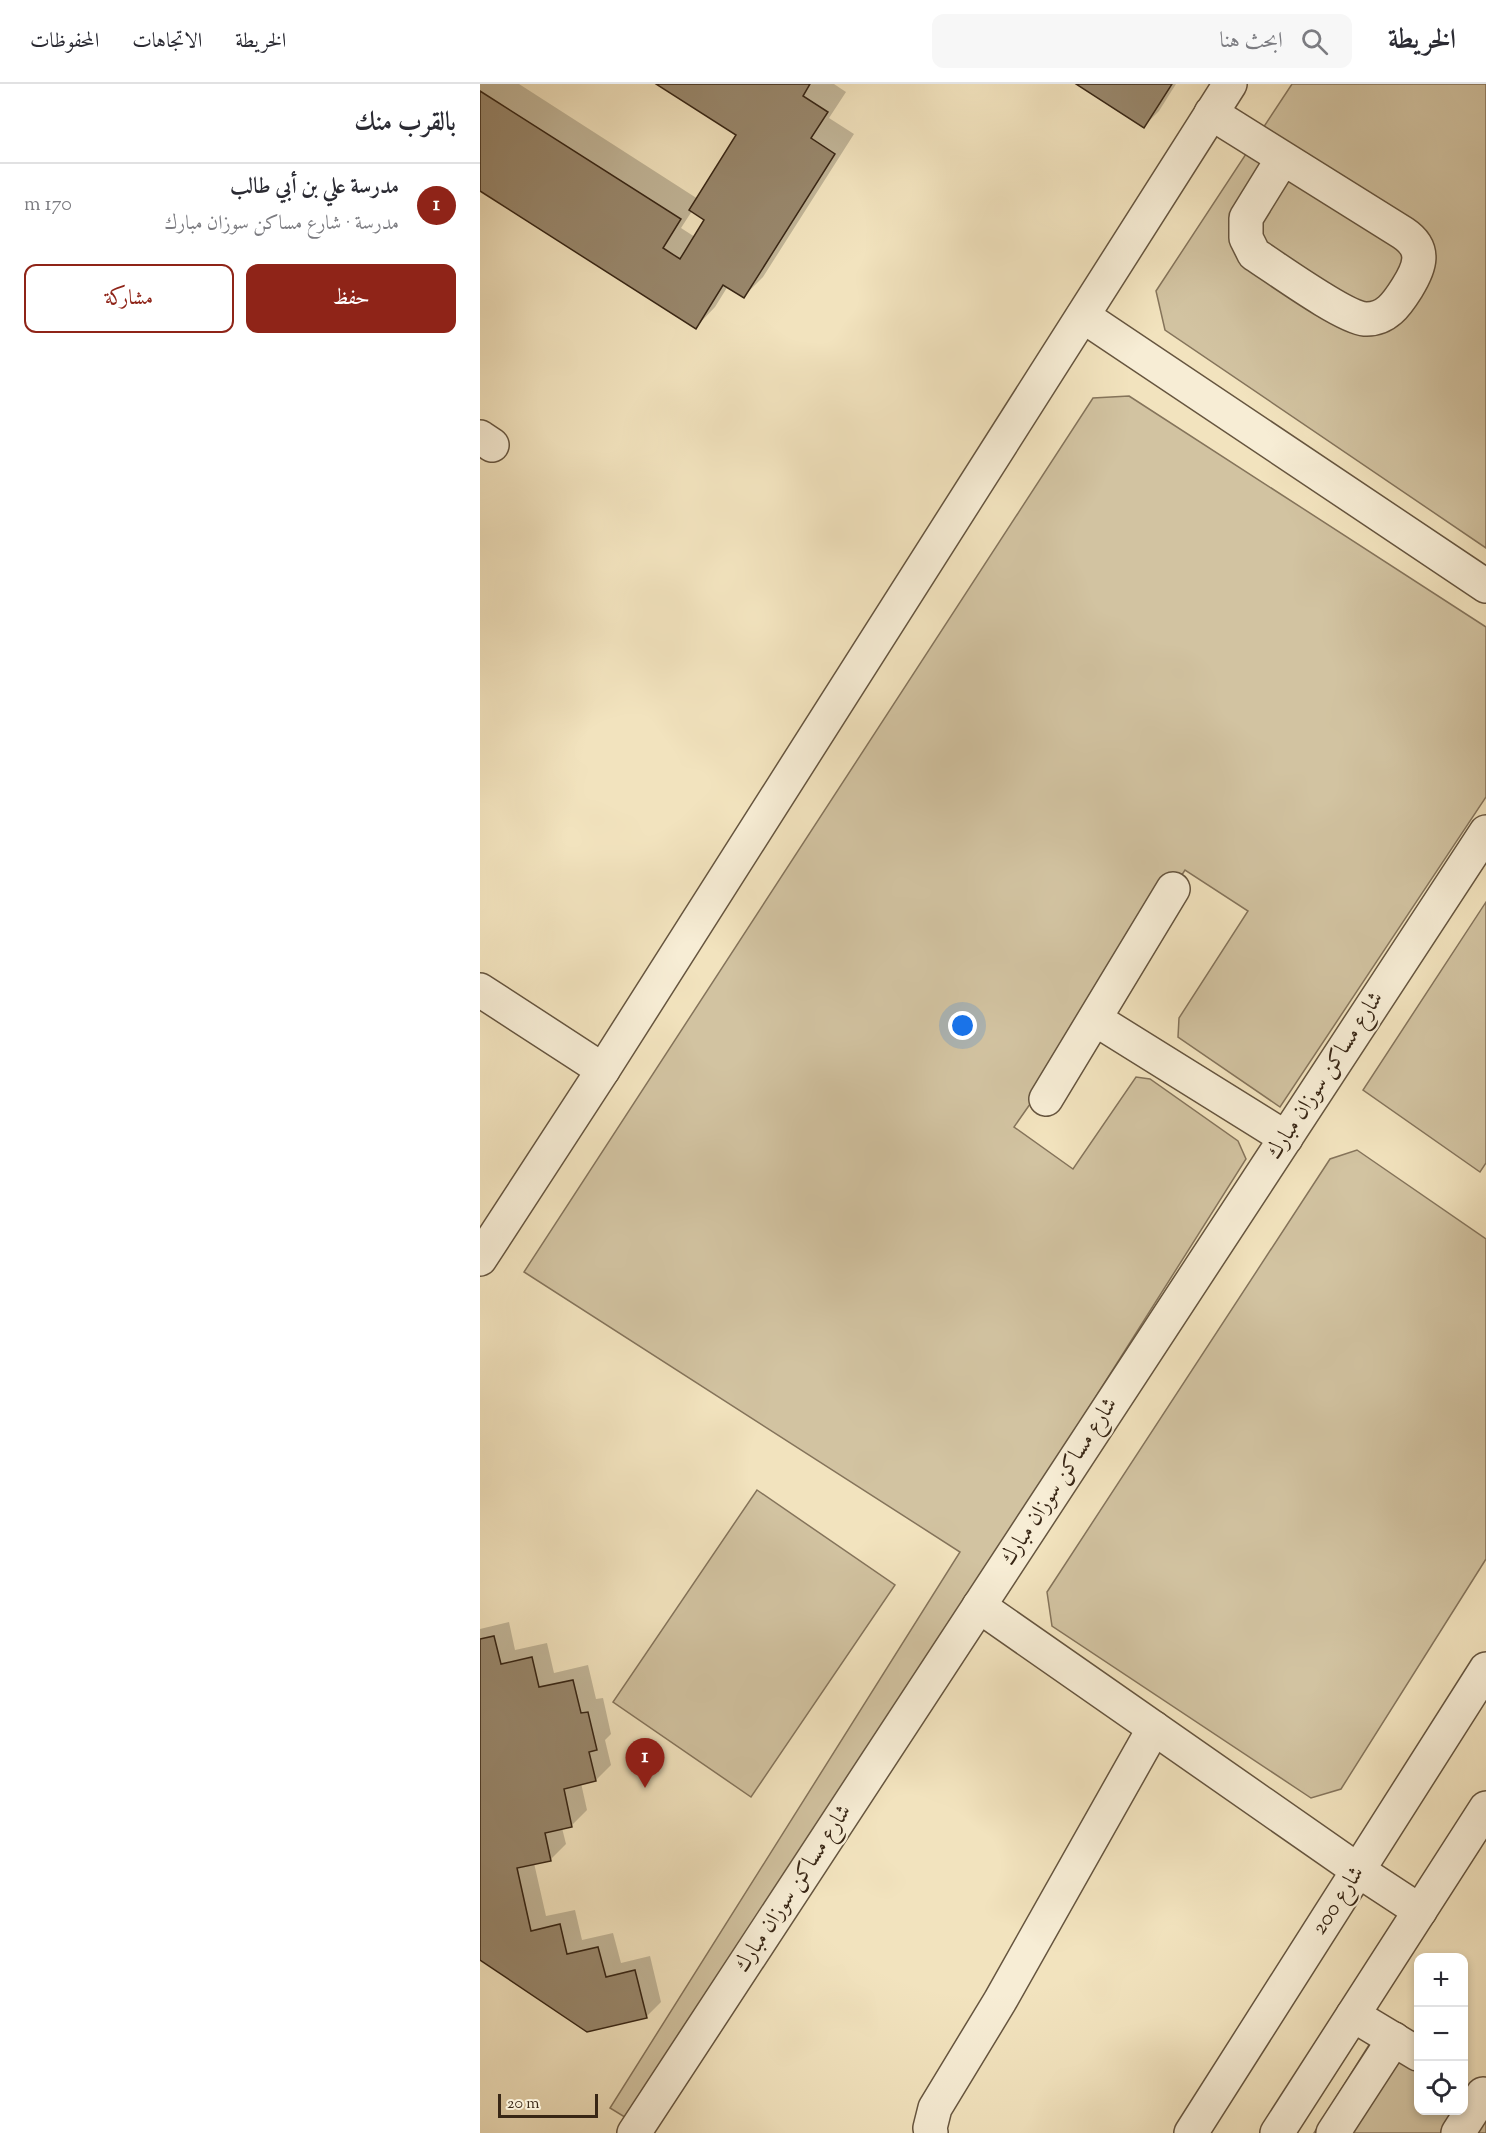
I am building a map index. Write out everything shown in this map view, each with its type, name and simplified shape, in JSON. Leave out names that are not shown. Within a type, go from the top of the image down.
[{"type":"street","points":[[480,1259],[603,1070],[1230,84]]},
{"type":"street","points":[[1211,114],[1283,158],[1403,233],[1414,243],[1419,262],[1416,273],[1395,307],[1386,314],[1366,319],[1347,313],[1254,254],[1246,238],[1246,218],[1283,158]]},
{"type":"street","points":[[1083,316],[1486,586]]},
{"type":"street","name":"شارع مساكن سوزان مبارك","points":[[634,2133],[1486,832]]},
{"type":"street","points":[[1046,1099],[1173,889]]},
{"type":"street","points":[[480,990],[603,1070]]},
{"type":"street","points":[[1095,1019],[1286,1138]]},
{"type":"street","points":[[979,1606],[1420,1911]]},
{"type":"street","name":"شارع 200","points":[[1191,2133],[1486,1669]]},
{"type":"street","points":[[930,2133],[935,2108],[1000,2001],[1154,1728]]},
{"type":"street","points":[[1277,2133],[1486,1808]]},
{"type":"street","points":[[1333,2133],[1406,2047],[1353,2015]]},
{"type":"street","points":[[1458,2133],[1478,2091]]},
{"type":"shaded area","points":[[1292,84],[1486,84],[1486,548],[1165,330],[1156,291]]},
{"type":"shaded area","points":[[1129,396],[1486,627],[1486,797],[1280,1107],[1178,1037],[1179,1018],[1248,911],[1185,870],[1077,1037],[1014,1127],[1073,1169],[1136,1077],[1150,1079],[1238,1141],[1246,1159],[636,2124],[610,2108],[960,1552],[524,1272],[1093,398]]},
{"type":"shaded area","points":[[1486,902],[1486,1163],[1480,1172],[1363,1090]]},
{"type":"shaded area","points":[[1357,1150],[1486,1239],[1486,1559],[1341,1789],[1311,1798],[1052,1626],[1047,1592],[1330,1159]]},
{"type":"shaded area","points":[[757,1490],[895,1585],[751,1797],[613,1702]]},
{"type":"shaded area","points":[[1377,2032],[1414,2056],[1414,2115],[1468,2115],[1468,2090],[1486,2102],[1486,2133],[1314,2133]]},
{"type":"building","points":[[656,84],[810,84],[803,96],[828,112],[811,138],[835,154],[744,298],[723,285],[696,329],[480,191],[480,91],[681,219],[663,248],[680,259],[704,220],[689,210],[736,135]]},
{"type":"building","points":[[1076,84],[1172,84],[1144,128]]},
{"type":"building","points":[[494,1636],[501,1664],[532,1657],[539,1687],[573,1680],[581,1713],[588,1712],[597,1750],[589,1752],[596,1781],[564,1789],[572,1827],[545,1833],[551,1861],[517,1868],[531,1931],[560,1924],[567,1954],[598,1947],[606,1977],[635,1970],[647,2018],[587,2032],[480,1960],[480,1639]]},
{"type":"place","name":"مدرسة علي بن أبي طالب","points":[[645,1788]]}]
